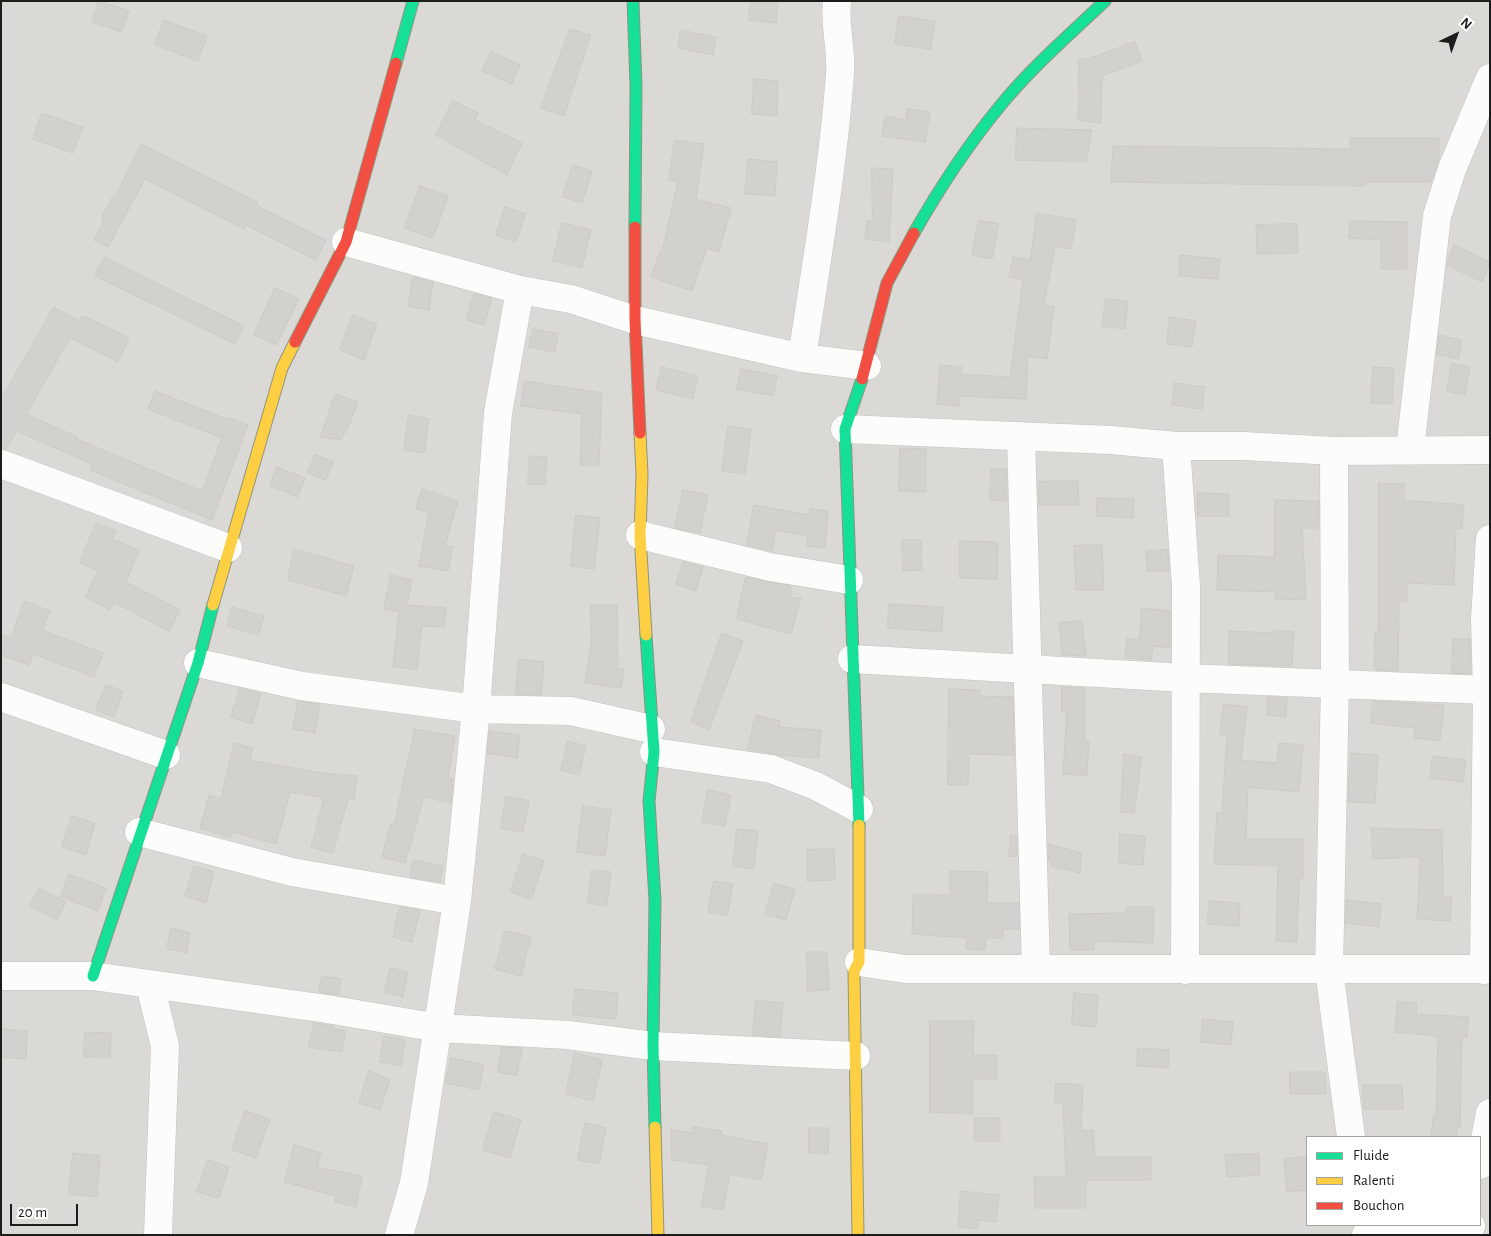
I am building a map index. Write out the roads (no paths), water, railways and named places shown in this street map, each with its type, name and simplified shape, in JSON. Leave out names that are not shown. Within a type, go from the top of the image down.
[{"type":"street","points":[[93,976],[198,663],[228,548],[282,368],[346,242],[413,1]]},
{"type":"street","points":[[633,1],[636,85],[635,320],[642,474],[640,535],[653,740],[649,801],[655,900],[653,1046],[658,1235]]},
{"type":"street","points":[[802,358],[828,187],[840,71],[836,13],[837,1]]},
{"type":"street","points":[[858,1235],[854,971],[859,962],[859,809],[849,580],[845,429],[867,366],[887,283],[934,197],[1000,106],[1052,51],[1105,1]]},
{"type":"street","points":[[1410,449],[1437,216],[1452,169],[1490,78]]},
{"type":"street","points":[[346,242],[520,290],[571,299],[635,320],[802,358],[867,366]]},
{"type":"street","points":[[399,1235],[414,1183],[458,901],[476,709],[498,413],[520,290]]},
{"type":"street","points":[[845,429],[1111,440],[1176,446],[1244,446],[1334,451],[1410,449],[1490,450]]},
{"type":"street","points":[[1021,436],[1036,969]]},
{"type":"street","points":[[1176,446],[1186,586],[1185,970]]},
{"type":"street","points":[[1334,451],[1335,683],[1329,970],[1351,1136]]},
{"type":"street","points":[[1,464],[228,548]]},
{"type":"street","points":[[640,535],[770,567],[849,580]]},
{"type":"street","points":[[859,962],[905,969],[1487,969],[1486,619],[1490,539]]},
{"type":"street","points":[[852,659],[1185,678],[1487,690]]},
{"type":"street","points":[[198,663],[302,686],[476,709],[571,711],[653,740],[771,769],[816,786],[859,809]]},
{"type":"street","points":[[1,697],[166,755]]},
{"type":"street","points":[[140,832],[292,872],[458,901]]},
{"type":"street","points":[[1,976],[93,976],[326,1009],[439,1028],[568,1035],[653,1046],[856,1056]]},
{"type":"street","points":[[150,985],[165,1046],[158,1235]]},
{"type":"street","points":[[1481,1160],[1490,1113]]},
{"type":"street","points":[[1366,1235],[1470,1228]]}]
